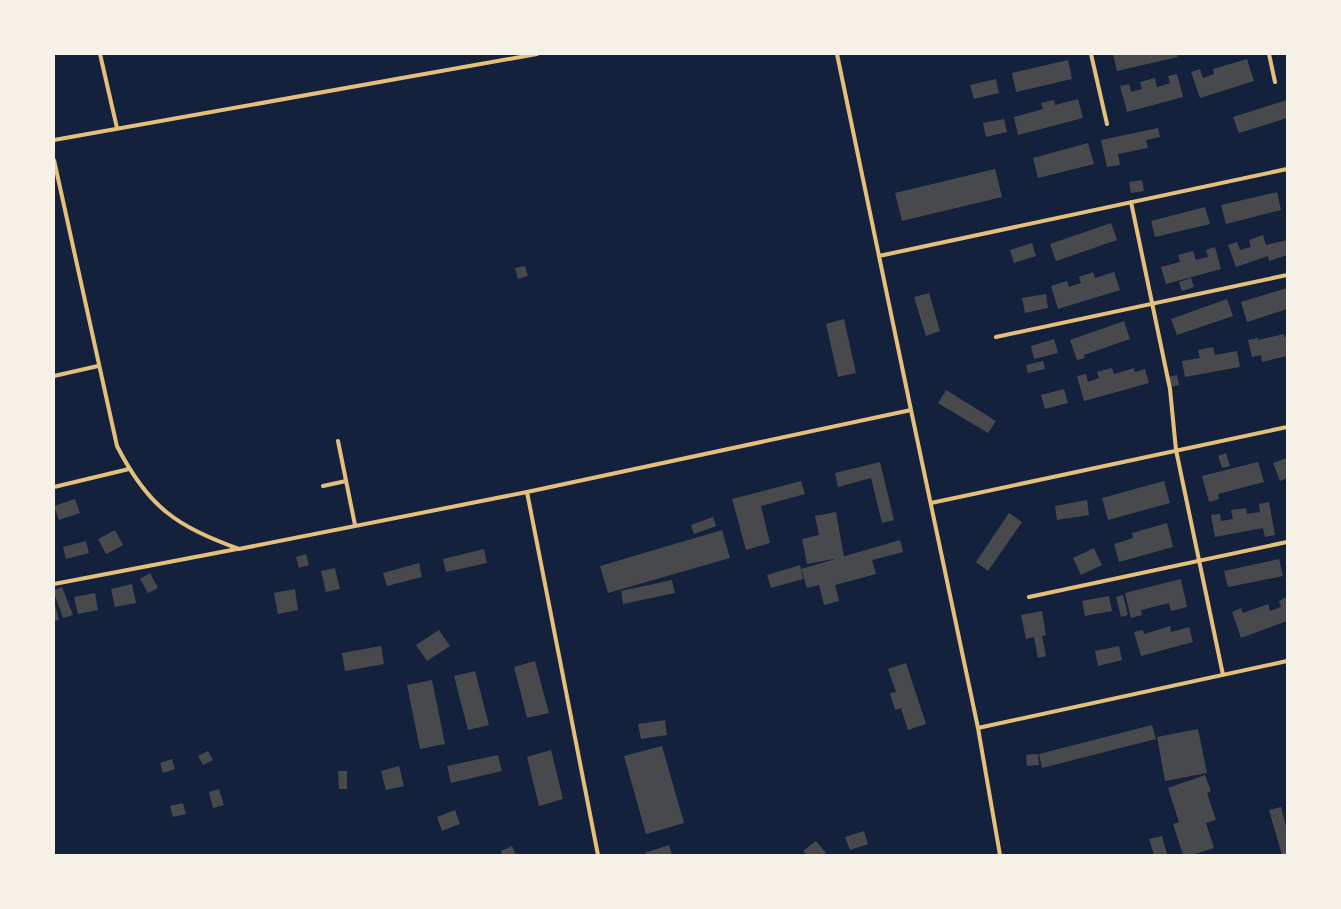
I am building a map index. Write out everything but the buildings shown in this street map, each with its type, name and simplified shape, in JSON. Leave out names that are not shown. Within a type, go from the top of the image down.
[{"type":"lane","points":[[100,54],[116,128]]},
{"type":"lane","points":[[54,140],[537,54]]},
{"type":"lane","points":[[836,54],[978,728],[1000,855]]},
{"type":"lane","points":[[1091,54],[1107,124]]},
{"type":"lane","points":[[1269,54],[1275,82]]},
{"type":"lane","points":[[54,160],[117,446],[129,469],[148,496],[174,519],[201,535],[239,549]]},
{"type":"lane","points":[[879,256],[1287,169]]},
{"type":"lane","points":[[1131,202],[1170,389],[1176,450],[1223,675]]},
{"type":"lane","points":[[996,337],[1287,275]]},
{"type":"lane","points":[[54,376],[98,366]]},
{"type":"lane","points":[[54,584],[527,492],[911,410]]},
{"type":"lane","points":[[930,503],[1287,427]]},
{"type":"lane","points":[[338,441],[355,525]]},
{"type":"lane","points":[[54,487],[129,469]]},
{"type":"lane","points":[[323,486],[346,481]]},
{"type":"lane","points":[[527,492],[598,855]]},
{"type":"lane","points":[[1030,597],[1287,542]]},
{"type":"lane","points":[[978,728],[1287,662]]}]
